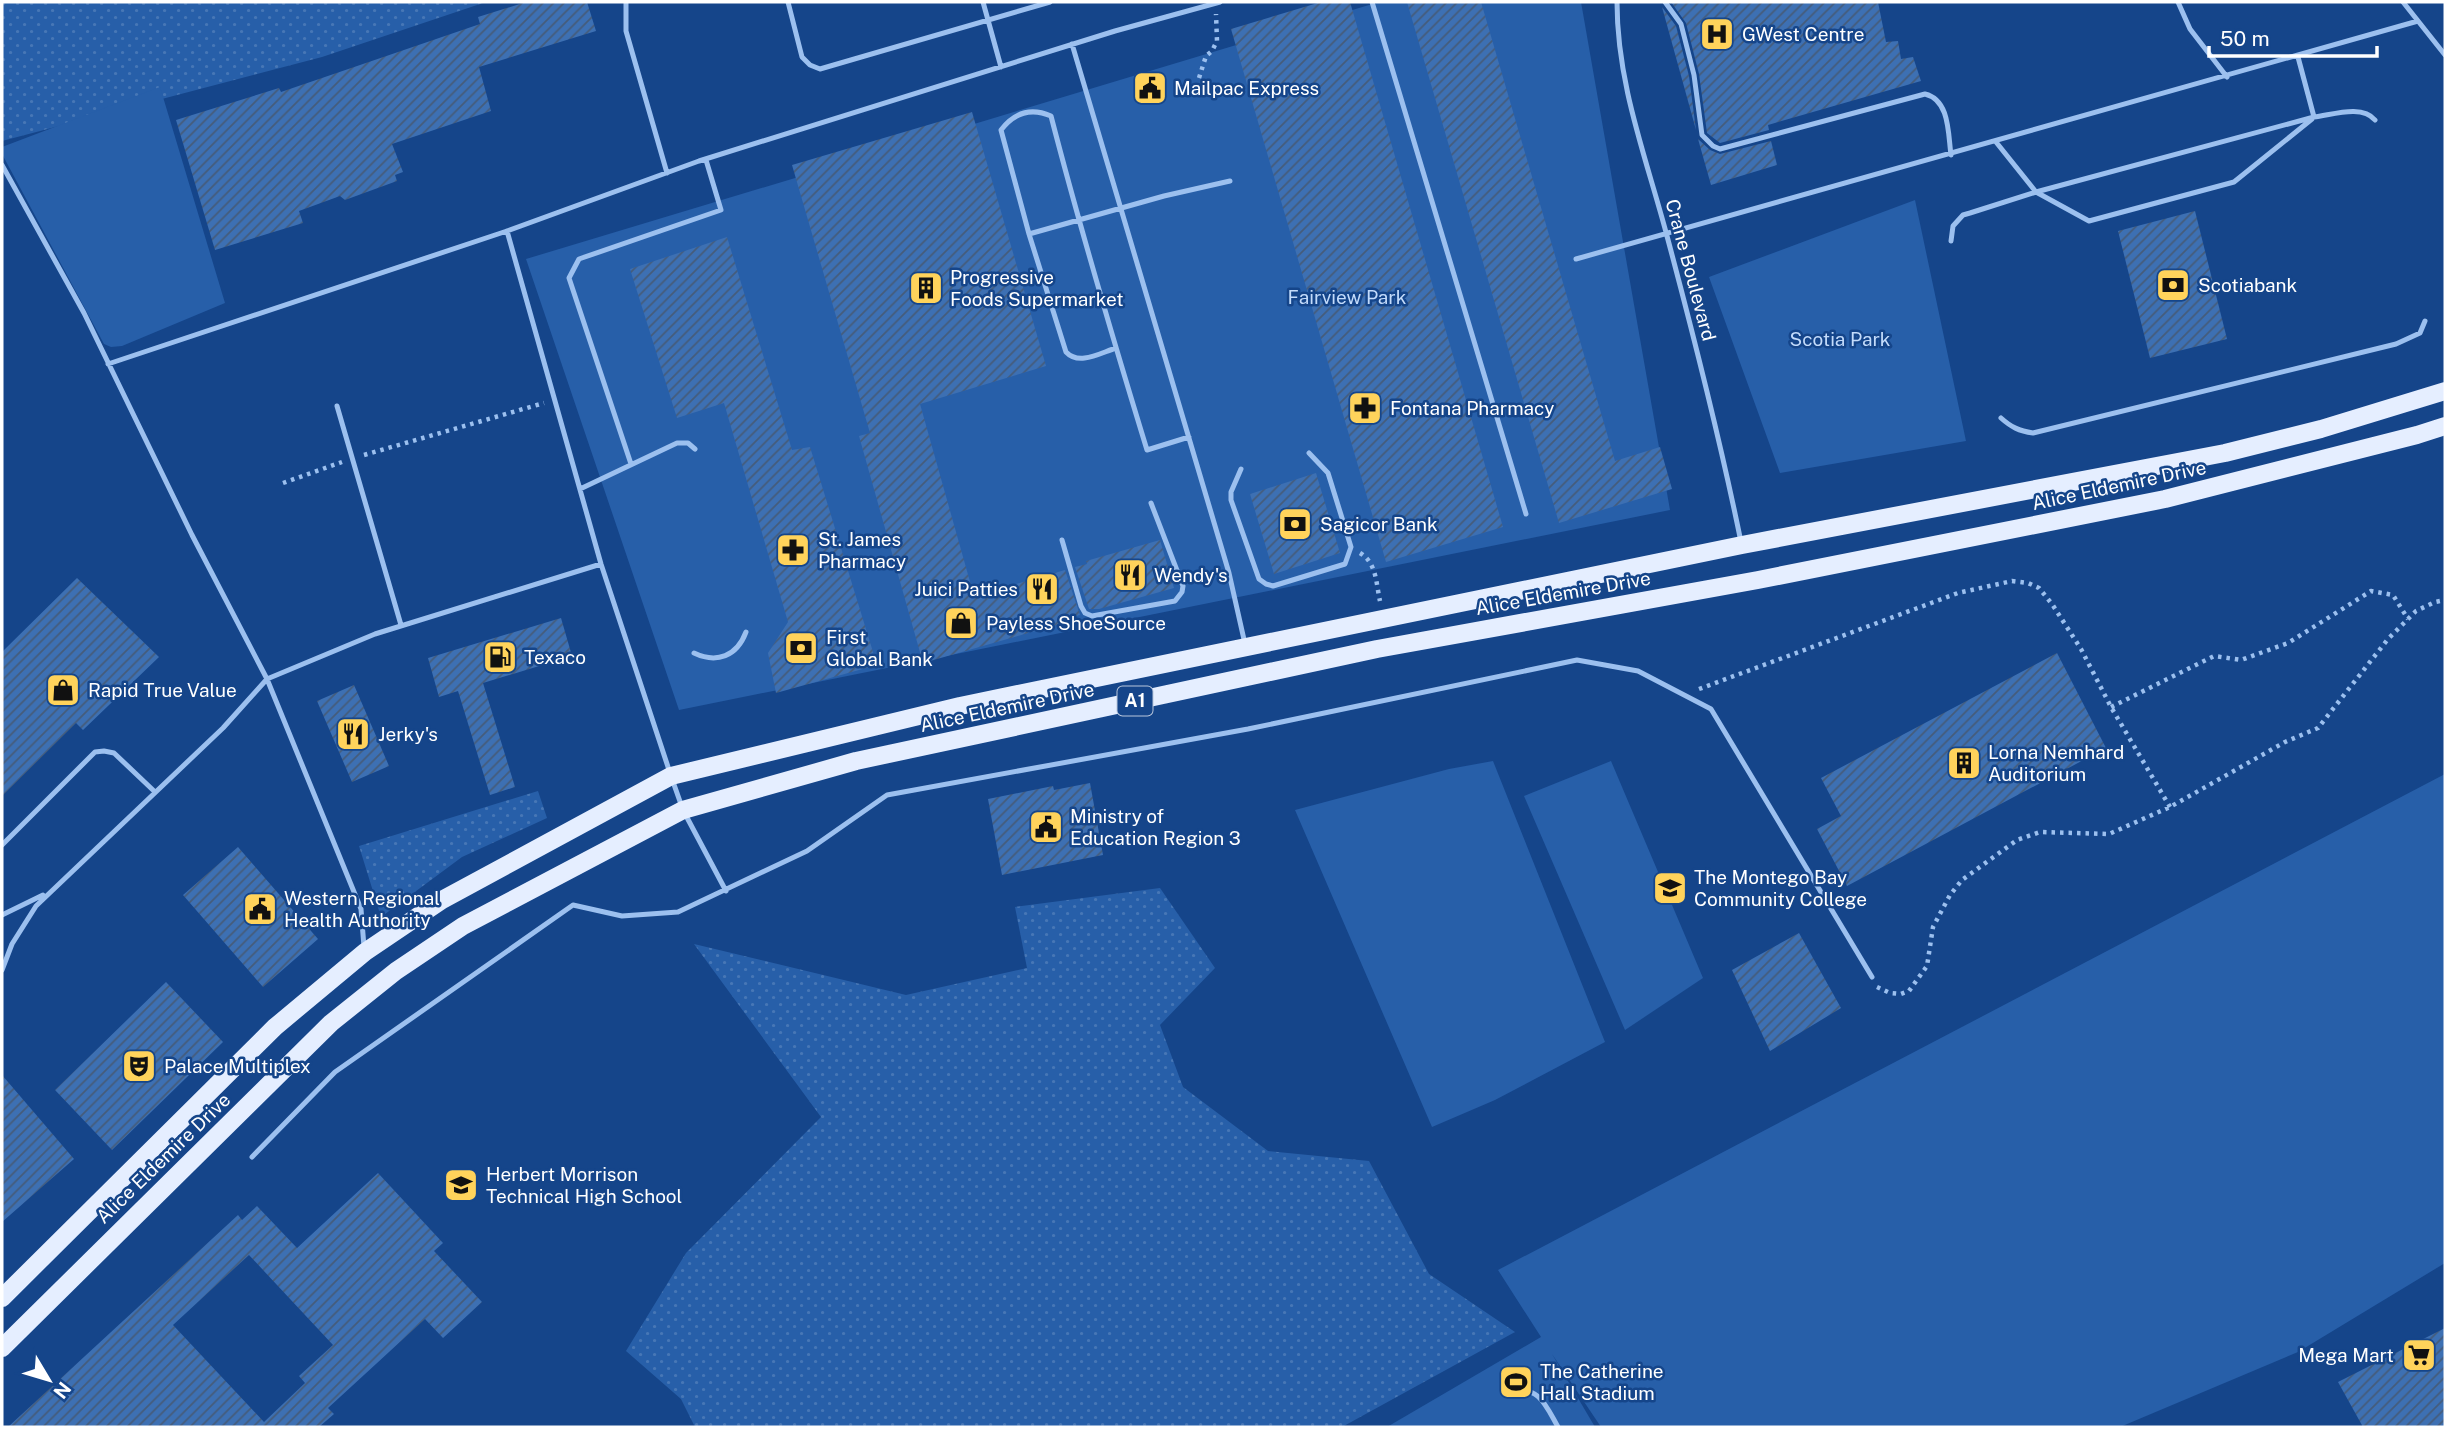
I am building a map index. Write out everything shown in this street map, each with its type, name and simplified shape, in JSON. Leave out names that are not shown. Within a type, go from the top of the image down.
[{"type":"main road","name":"Alice Eldemire Drive","points":[[2,1298],[275,1027],[365,952],[442,900],[671,776],[960,706],[1742,545],[2225,453],[2321,429],[2445,391]]},
{"type":"main road","name":"Alice Eldemire Drive","points":[[2,1348],[331,1023],[396,971],[463,926],[683,810],[856,761],[1377,649],[1758,580],[2165,499],[2445,426]]},
{"type":"lane","points":[[626,2],[626,31],[667,173]]},
{"type":"lane","points":[[788,2],[802,57],[810,65],[820,69],[1050,2]]},
{"type":"lane","points":[[983,2],[1001,67]]},
{"type":"lane","points":[[1372,2],[1526,514]]},
{"type":"lane","name":"Crane Boulevard","points":[[1617,2],[1617,38],[1632,117],[1666,235],[1742,545]]},
{"type":"lane","points":[[1665,2],[1681,24],[1694,75],[1702,135],[1713,146],[1720,149],[1925,94],[1936,98],[1944,108],[1951,155]]},
{"type":"lane","points":[[2178,2],[2190,29],[2227,77]]},
{"type":"lane","points":[[2403,2],[2445,55]]},
{"type":"lane","points":[[108,364],[507,231],[706,159],[1072,44],[1218,3]]},
{"type":"lane","points":[[1576,259],[2418,21]]},
{"type":"lane","points":[[1072,44],[1229,573],[1246,647]]},
{"type":"lane","points":[[2298,57],[2314,117]]},
{"type":"lane","points":[[1116,348],[1081,359],[1072,358],[1066,352],[1029,234],[1001,130],[1017,114],[1040,111],[1051,116],[1078,220],[1116,348],[1146,450],[1189,437]]},
{"type":"lane","points":[[1951,241],[1953,226],[1963,215],[2036,192],[2314,117],[2358,111],[2368,113],[2375,120]]},
{"type":"lane","points":[[1996,142],[2036,192],[2089,221],[2234,181],[2314,117]]},
{"type":"lane","points":[[631,464],[569,278],[579,259],[721,210],[706,159]]},
{"type":"lane","points":[[2,165],[83,313],[192,535],[267,679],[361,908],[365,952]]},
{"type":"lane","points":[[1029,234],[1164,196],[1230,181]]},
{"type":"lane","points":[[507,231],[601,564],[671,776],[683,810],[726,891]]},
{"type":"lane","points":[[2001,418],[2010,426],[2033,433],[2396,344],[2420,333],[2425,321]]},
{"type":"lane","points":[[337,407],[401,625]]},
{"type":"lane","points":[[580,489],[677,443],[688,443],[695,449]]},
{"type":"lane","points":[[1241,469],[1231,492],[1231,500],[1259,579],[1273,586],[1345,564],[1351,547],[1328,473],[1309,453]]},
{"type":"lane","points":[[1062,540],[1081,606],[1089,615],[1175,601],[1183,586],[1151,503]]},
{"type":"lane","points":[[2,970],[12,944],[36,906],[223,728],[267,679],[374,634],[601,564]]},
{"type":"lane","points":[[694,653],[715,659],[725,657],[735,651],[746,632]]},
{"type":"lane","points":[[252,1157],[335,1072],[573,905],[622,916],[678,912],[807,851],[887,795],[1248,729],[1577,660],[1638,671],[1711,709],[1872,977]]},
{"type":"lane","points":[[2,845],[95,752],[114,753],[154,791]]},
{"type":"lane","points":[[2,915],[49,892]]},
{"type":"lane","points":[[1511,1391],[1528,1390],[1542,1398],[1558,1427]]},
{"type":"path","points":[[1199,78],[1206,56],[1217,41],[1218,3]]},
{"type":"path","points":[[283,483],[352,459],[555,400]]},
{"type":"path","points":[[1351,547],[1368,558],[1373,566],[1383,619]]},
{"type":"path","points":[[1684,695],[1958,593],[2012,581],[2028,583],[2039,588],[2052,604],[2081,649],[2111,707],[2170,807]]},
{"type":"path","points":[[2111,707],[2214,656],[2241,660],[2288,643],[2371,590],[2393,595],[2408,619]]},
{"type":"path","points":[[1872,977],[1878,988],[1884,992],[1900,994],[1909,991],[1927,966],[1933,927],[1950,895],[1971,873],[2017,840],[2040,832],[2109,834],[2170,807],[2285,742],[2318,728],[2388,639],[2416,611],[2445,600]]},
{"type":"green space","points":[[2,2],[486,2],[322,57],[2,141]]},
{"type":"green space","name":"Fairview Park","points":[[1379,2],[1581,2],[1670,510],[679,710],[526,259]]},
{"type":"green space","points":[[160,87],[225,303],[122,346],[111,347],[104,344],[2,154],[2,147]]},
{"type":"green space","name":"Scotia Park","points":[[1915,200],[1966,441],[1780,473],[1709,277]]},
{"type":"green space","points":[[1493,761],[1605,1042],[1495,1100],[1432,1127],[1295,810],[1449,769]]},
{"type":"green space","points":[[1611,761],[1703,978],[1625,1030],[1524,796]]},
{"type":"green space","points":[[2445,774],[2445,1263],[2298,1352],[2120,1427],[1601,1427],[1552,1354],[1595,1427],[1387,1427],[1541,1337],[1498,1270]]},
{"type":"green space","points":[[538,791],[547,818],[462,857],[381,917],[359,846]]},
{"type":"green space","points":[[1160,888],[1215,968],[1160,1025],[1183,1087],[1268,1151],[1369,1161],[1429,1274],[1515,1332],[1342,1427],[695,1427],[681,1399],[626,1351],[686,1253],[821,1117],[694,944],[906,995],[1027,968],[1015,907]]},
{"type":"building","points":[[526,2],[587,2],[596,31],[479,67],[491,111],[392,144],[403,172],[395,175],[397,181],[345,200],[340,196],[299,211],[303,223],[215,250],[176,120],[279,88],[281,92],[480,24],[478,17]]},
{"type":"building","name":"Fontana Pharmacy","points":[[1321,2],[1350,2],[1503,527],[1386,562],[1231,29]]},
{"type":"building","points":[[1407,2],[1481,2],[1615,461],[1660,447],[1672,489],[1559,523]]},
{"type":"building","points":[[1671,2],[1878,2],[1886,42],[1898,41],[1901,59],[1913,57],[1921,81],[1768,125],[1769,130],[1720,143],[1707,133],[1699,74],[1686,23]]},
{"type":"building","points":[[1662,7],[1676,26],[1689,76],[1696,130]]},
{"type":"building","name":"Progressive Foods Supermarket","points":[[972,112],[1046,366],[920,404],[974,596],[1065,570],[1080,615],[1073,617],[1074,620],[923,663],[859,436],[870,433],[792,165]]},
{"type":"building","points":[[1698,139],[1710,150],[1720,154],[1771,141],[1777,165],[1711,185]]},
{"type":"building","name":"Scotiabank","points":[[2195,211],[2227,339],[2150,358],[2118,231]]},
{"type":"building","points":[[727,237],[792,450],[810,447],[877,665],[776,693],[768,653],[788,622],[724,403],[677,418],[630,269]]},
{"type":"building","name":"Sagicor Bank","points":[[1316,473],[1340,553],[1274,574],[1250,494]]},
{"type":"building","name":"Wendy's","points":[[1160,540],[1174,588],[1099,609],[1089,609],[1075,567],[1087,564],[1086,561]]},
{"type":"building","name":"Rapid True Value","points":[[77,578],[159,657],[83,730],[76,723],[2,796],[2,652]]},
{"type":"building","name":"Texaco","points":[[561,618],[572,656],[483,683],[515,787],[490,795],[458,691],[439,697],[428,658]]},
{"type":"building","name":"Lorna Nemhard Auditorium","points":[[2057,653],[2106,748],[1847,886],[1817,829],[1841,816],[1821,778]]},
{"type":"building","name":"Jerky's","points":[[354,685],[389,766],[352,782],[317,701]]},
{"type":"building","name":"Ministry of Education Region 3","points":[[1090,783],[1103,855],[1002,875],[988,799],[1053,786],[1054,790]]},
{"type":"building","points":[[238,847],[318,939],[263,987],[183,895]]},
{"type":"building","points":[[1799,933],[1841,1008],[1770,1051],[1732,970]]},
{"type":"building","name":"Palace Multiplex","points":[[166,982],[223,1042],[112,1150],[55,1090]]},
{"type":"building","points":[[2,1075],[74,1159],[2,1222]]},
{"type":"building","points":[[378,1173],[443,1243],[434,1251],[482,1302],[443,1338],[425,1319],[328,1408],[334,1414],[319,1427],[8,1427],[238,1215],[242,1220],[257,1206],[297,1248]],"holes":[[[249,1255],[333,1345],[299,1376],[305,1383],[264,1422],[173,1325]]]},
{"type":"building","name":"Mega Mart","points":[[2445,1328],[2445,1427],[2363,1427],[2338,1382]]},
{"type":"place","name":"GWest Centre","points":[[1717,34]]},
{"type":"place","name":"Mailpac Express","points":[[1150,88]]},
{"type":"place","name":"Scotiabank","points":[[2173,285]]},
{"type":"place","name":"Progressive Foods Supermarket","points":[[926,288]]},
{"type":"place","name":"Fontana Pharmacy","points":[[1365,408]]},
{"type":"place","name":"Sagicor Bank","points":[[1295,524]]},
{"type":"place","name":"St. James Pharmacy","points":[[793,550]]},
{"type":"place","name":"Wendy's","points":[[1130,575]]},
{"type":"place","name":"Juici Patties","points":[[1042,589]]},
{"type":"place","name":"Payless ShoeSource","points":[[961,623]]},
{"type":"place","name":"First Global Bank","points":[[801,648]]},
{"type":"place","name":"Texaco","points":[[500,657]]},
{"type":"place","name":"Rapid True Value","points":[[63,690]]},
{"type":"place","name":"Jerky's","points":[[353,734]]},
{"type":"place","name":"Lorna Nemhard Auditorium","points":[[1964,763]]},
{"type":"place","name":"Ministry of Education Region 3","points":[[1046,827]]},
{"type":"place","name":"The Montego Bay Community College","points":[[1670,888]]},
{"type":"place","name":"Western Regional Health Authority","points":[[260,909]]},
{"type":"place","name":"Palace Multiplex","points":[[139,1066]]},
{"type":"place","name":"Herbert Morrison Technical High School","points":[[461,1185]]},
{"type":"place","name":"Mega Mart","points":[[2419,1355]]},
{"type":"place","name":"The Catherine Hall Stadium","points":[[1516,1382]]}]
